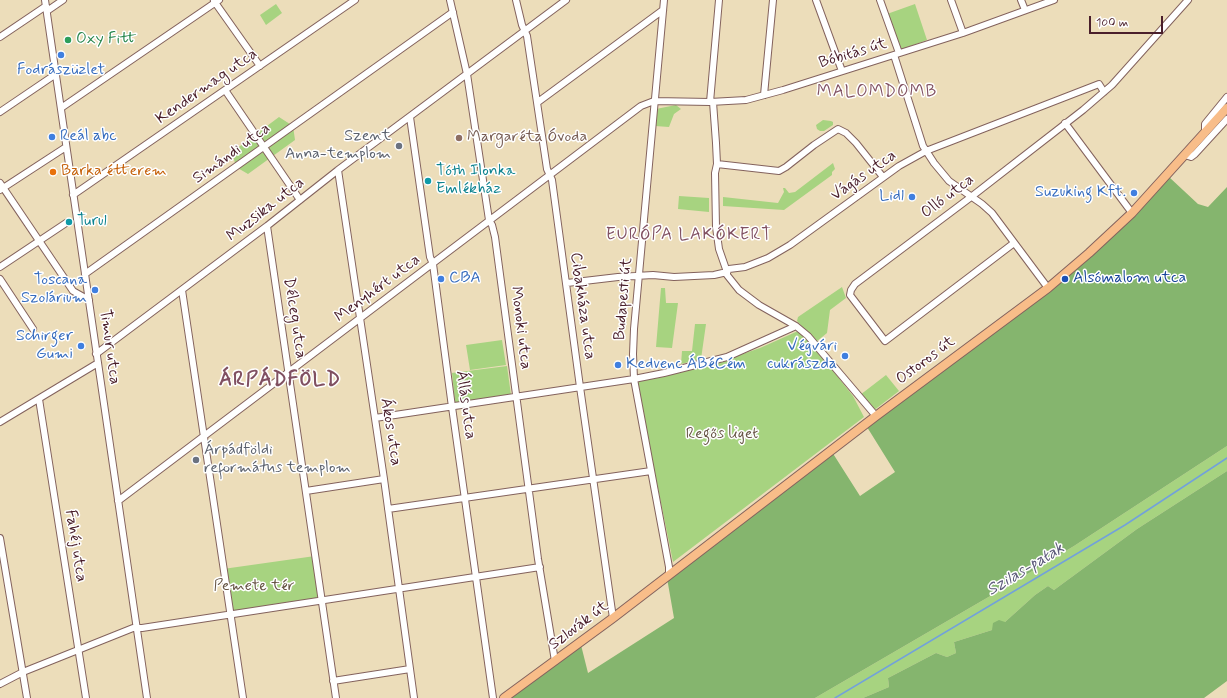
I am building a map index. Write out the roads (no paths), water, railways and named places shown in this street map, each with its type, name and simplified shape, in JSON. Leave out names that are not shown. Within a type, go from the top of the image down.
[{"type":"main road","name":"Ostoros út","points":[[670,574],[876,416],[1048,288],[1090,253],[1132,213],[1227,108]]},
{"type":"main road","name":"Szlovák út","points":[[504,698],[670,574]]},
{"type":"street","points":[[0,37],[46,6],[63,0]]},
{"type":"street","name":"Kendermag utca","points":[[73,194],[355,0]]},
{"type":"street","name":"Monoki utca","points":[[450,0],[467,74],[489,220],[495,237],[540,567],[555,661]]},
{"type":"street","name":"Cibakháza utca","points":[[516,0],[527,36],[547,169],[552,180],[613,618]]},
{"type":"street","name":"Muzsika utca","points":[[96,354],[267,226],[338,170],[566,0]]},
{"type":"street","name":"Budapesti út","points":[[664,0],[634,329],[634,379],[670,574]]},
{"type":"street","points":[[719,0],[711,102],[717,164],[715,173],[716,228],[719,249],[727,275],[739,290],[796,326],[808,336],[876,416]]},
{"type":"street","points":[[764,95],[773,0]]},
{"type":"street","points":[[816,0],[842,70]]},
{"type":"street","points":[[880,0],[923,146],[940,172],[949,181],[982,204],[992,213],[1048,288]]},
{"type":"street","points":[[951,0],[963,33]]},
{"type":"street","points":[[1021,0],[1025,10]]},
{"type":"street","name":"Bóbitás út","points":[[654,101],[740,101],[764,95],[963,33],[1054,0]]},
{"type":"street","points":[[1132,213],[1065,123],[1123,75],[1188,0]]},
{"type":"street","points":[[61,108],[216,1],[260,66]]},
{"type":"street","name":"Timur utca","points":[[46,6],[147,698]]},
{"type":"street","points":[[538,102],[663,10]]},
{"type":"street","name":"Simándi utca","points":[[85,274],[453,12]]},
{"type":"street","points":[[0,112],[56,74]]},
{"type":"street","name":"Vágás utca","points":[[567,284],[618,277],[653,275],[695,277],[714,275],[727,272],[729,269],[745,267],[768,258],[790,245],[883,177],[926,151],[1099,84],[1104,92]]},
{"type":"street","points":[[225,90],[300,200]]},
{"type":"street","name":"Ostoros út","points":[[1205,133],[1205,124],[1227,97]]},
{"type":"street","name":"Menyhért utca","points":[[118,500],[289,373],[549,175],[642,106],[654,101]]},
{"type":"street","name":"Állás utca","points":[[410,117],[430,257],[433,264],[493,698]]},
{"type":"street","name":"Ostoros út","points":[[1185,155],[1190,157],[1195,154],[1227,119]]},
{"type":"street","name":"Olló utca","points":[[1014,243],[885,341],[850,295],[855,284],[1065,123]]},
{"type":"street","points":[[717,164],[779,171],[838,129],[846,133],[856,143],[883,177]]},
{"type":"street","points":[[66,147],[1,187],[73,291],[89,300]]},
{"type":"street","name":"Ákos utca","points":[[338,170],[384,479],[414,698]]},
{"type":"street","points":[[0,267],[66,223]]},
{"type":"street","name":"Délceg utca","points":[[267,226],[322,600]]},
{"type":"street","points":[[0,279],[33,329]]},
{"type":"street","points":[[182,290],[243,698]]},
{"type":"street","points":[[375,418],[634,379],[664,373],[727,357],[796,326]]},
{"type":"street","points":[[0,422],[98,363]]},
{"type":"street","name":"Fahéj utca","points":[[39,399],[77,651],[86,698]]},
{"type":"street","points":[[388,510],[651,471]]},
{"type":"street","points":[[306,491],[384,479]]},
{"type":"street","points":[[0,538],[27,698]]},
{"type":"street","points":[[0,684],[23,672],[132,628],[142,628],[540,567]]},
{"type":"street","points":[[322,600],[336,698]]},
{"type":"street","points":[[333,681],[410,669]]},
{"type":"waterway","name":"Szilas-patak","points":[[835,698],[1125,525],[1227,458]]},
{"type":"place","name":"Oxy Fitt","points":[[68,40]]},
{"type":"place","name":"Fodrászüzlet","points":[[61,55]]},
{"type":"place","name":"Reál abc","points":[[52,137]]},
{"type":"place","name":"Margaréta Óvoda","points":[[459,138]]},
{"type":"place","name":"Szent Anna-templom","points":[[399,146]]},
{"type":"place","name":"Barka étterem","points":[[53,172]]},
{"type":"place","name":"Tóth Ilonka Emlékház","points":[[428,181]]},
{"type":"place","name":"Suzuking Kft.","points":[[1134,193]]},
{"type":"place","name":"Lidl","points":[[912,197]]},
{"type":"place","name":"Turul","points":[[69,222]]},
{"type":"place","name":"CBA","points":[[441,279]]},
{"type":"place","name":"Alsómalom utca","points":[[1065,279]]},
{"type":"place","name":"Toscana Szolárium","points":[[95,290]]},
{"type":"place","name":"Schirger Gumi","points":[[81,346]]},
{"type":"place","name":"Végvári cukrászda","points":[[845,356]]},
{"type":"place","name":"Kedvenc ÁBéCém","points":[[618,365]]},
{"type":"place","name":"Árpádföldi református templom","points":[[196,460]]},
{"type":"district","name":"MALOMDOMB","points":[[877,92]]},
{"type":"district","name":"EURÓPA LAKÓKERT","points":[[689,235]]},
{"type":"district","name":"ÁRPÁDFÖLD","points":[[280,381]]},
{"type":"park label","name":"Regős liget","points":[[722,435]]},
{"type":"park label","name":"Pemete tér","points":[[254,587]]}]
